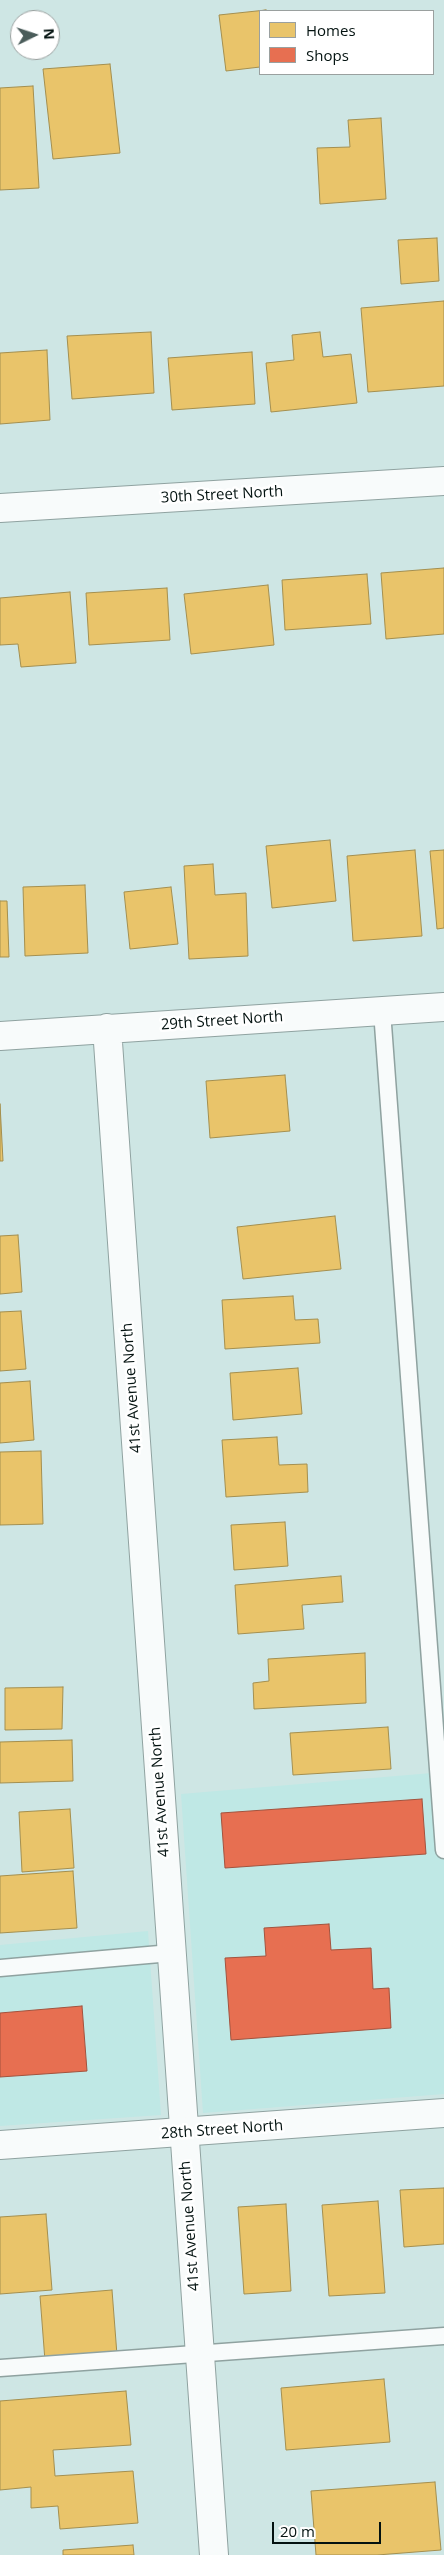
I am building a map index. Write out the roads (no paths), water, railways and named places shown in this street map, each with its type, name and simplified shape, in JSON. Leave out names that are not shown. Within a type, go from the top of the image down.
[{"type":"street","name":"30th Street North","points":[[0,508],[444,481]]},
{"type":"street","name":"29th Street North","points":[[0,1036],[444,1007]]},
{"type":"street","name":"41st Avenue North","points":[[107,1028],[214,2555]]},
{"type":"street","name":"28th Street North","points":[[0,2145],[444,2113]]},
{"type":"lane","points":[[382,1011],[444,1850]]},
{"type":"lane","points":[[0,1968],[171,1953]]},
{"type":"lane","points":[[0,2368],[444,2336]]}]
